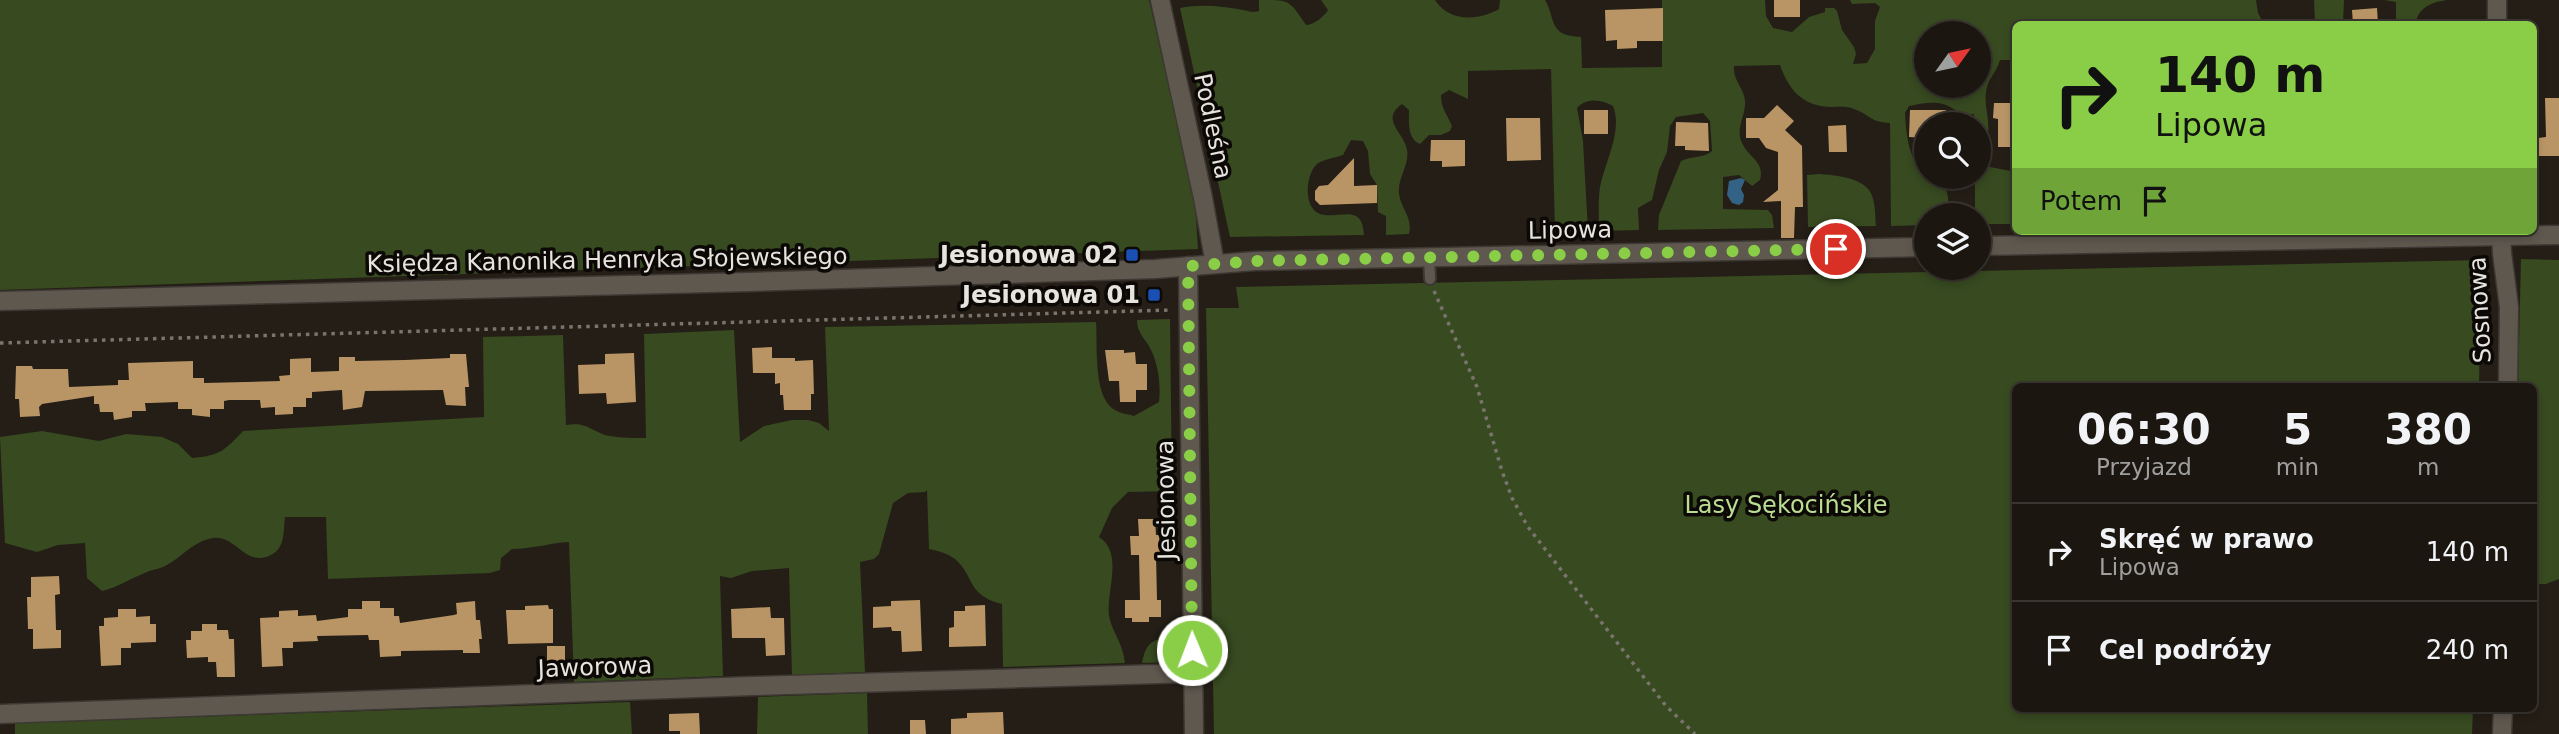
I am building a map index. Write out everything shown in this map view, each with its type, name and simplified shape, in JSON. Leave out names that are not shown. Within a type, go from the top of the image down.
[{"type":"street","name":"Podleśna","points":[[1160,0],[1215,264]]},
{"type":"street","points":[[2497,0],[2497,21]]},
{"type":"street","points":[[1991,246],[2458,235]]},
{"type":"street","name":"Sosnowa","points":[[2501,235],[2509,307],[2508,383]]},
{"type":"street","points":[[2537,235],[2559,235]]},
{"type":"street","name":"Lipowa","points":[[1215,264],[1914,247]]},
{"type":"street","name":"Księdza Kanonika Henryka Słojewskiego","points":[[0,301],[749,282],[1155,269],[1215,264]]},
{"type":"street","name":"Jesionowa","points":[[1188,266],[1194,734]]},
{"type":"street","name":"Jaworowa","points":[[0,714],[765,685],[1193,673]]},
{"type":"street","points":[[2502,734],[2503,712]]},
{"type":"lane","points":[[1429,257],[1430,279]]},
{"type":"path","points":[[1430,279],[1477,387],[1512,498],[1528,527],[1657,695],[1695,734]]},
{"type":"path","points":[[0,343],[1188,310]]},
{"type":"green space","points":[[0,0],[1149,0],[1195,201],[1198,249],[0,290]]},
{"type":"green space","points":[[1259,0],[1283,1],[1292,6],[1306,25],[1318,20],[1328,10],[1321,0],[1435,0],[1456,16],[1473,17],[1499,9],[1500,0],[1545,0],[1560,32],[1581,37],[1582,68],[1662,67],[1662,0],[1765,0],[1766,16],[1773,28],[1792,32],[1809,17],[1825,12],[1825,8],[1834,8],[1842,30],[1854,47],[1856,54],[1853,64],[1867,63],[1875,49],[1875,21],[1880,7],[1875,3],[1852,4],[1850,0],[2256,0],[2262,21],[2012,21],[2012,60],[2000,60],[1992,76],[1992,21],[1914,21],[1914,98],[1986,98],[1987,112],[1960,112],[1947,105],[1935,103],[1909,106],[1905,113],[1909,146],[1914,158],[1914,189],[1946,189],[1948,203],[1914,203],[1914,225],[1891,226],[1890,123],[1874,120],[1851,108],[1822,106],[1806,101],[1793,90],[1780,65],[1734,66],[1745,101],[1740,138],[1758,164],[1761,174],[1760,180],[1752,186],[1739,175],[1723,177],[1723,209],[1768,210],[1772,215],[1774,228],[1658,230],[1659,215],[1681,161],[1712,151],[1710,121],[1703,113],[1676,117],[1670,126],[1667,152],[1659,170],[1652,200],[1638,208],[1639,230],[1599,231],[1600,187],[1615,136],[1616,116],[1613,106],[1595,101],[1585,102],[1577,108],[1583,141],[1588,231],[1555,232],[1551,69],[1468,71],[1468,99],[1449,90],[1441,95],[1443,108],[1452,126],[1450,131],[1441,135],[1429,135],[1420,144],[1411,134],[1409,110],[1402,104],[1396,109],[1393,115],[1394,125],[1407,152],[1399,194],[1408,218],[1409,234],[1386,235],[1386,216],[1378,212],[1377,185],[1370,174],[1368,151],[1363,141],[1351,140],[1343,155],[1320,162],[1313,169],[1308,197],[1313,209],[1322,215],[1356,216],[1361,222],[1364,235],[1230,237],[1180,8],[1227,7],[1252,12],[1259,11]]},
{"type":"green space","points":[[2314,0],[2344,0],[2343,21],[2315,21]]},
{"type":"green space","points":[[2384,0],[2447,0],[2426,7],[2416,21],[2396,21],[2396,2]]},
{"type":"green space","points":[[1991,167],[2012,171],[2012,224],[1991,224],[1991,203],[1975,203],[1975,189],[1991,189]]},
{"type":"green space","points":[[1807,175],[1838,176],[1863,184],[1874,201],[1876,226],[1808,227]]},
{"type":"green space","points":[[2521,259],[2559,260],[2559,579],[2546,584],[2537,584],[2537,383],[2518,383]]},
{"type":"green space","name":"Lasy Sękocińskie","points":[[2481,260],[2479,383],[2012,383],[2012,712],[2473,712],[2472,734],[1214,734],[1206,308],[1239,308],[1236,287],[1914,272],[1914,280],[1991,280],[1991,271]]},
{"type":"green space","points":[[1170,319],[1172,491],[1128,492],[1112,508],[1099,537],[1111,553],[1109,616],[1125,663],[1003,667],[1002,604],[982,596],[955,559],[929,549],[927,490],[908,493],[893,503],[879,554],[874,559],[860,562],[865,672],[792,675],[789,568],[752,571],[731,578],[720,576],[723,676],[574,682],[569,542],[512,549],[501,558],[500,570],[490,573],[328,579],[326,517],[285,517],[280,546],[266,557],[252,557],[227,541],[213,538],[194,545],[165,566],[102,591],[87,578],[85,543],[58,545],[37,552],[5,543],[0,437],[42,431],[99,441],[126,434],[162,437],[178,444],[192,458],[221,451],[243,431],[484,417],[483,337],[563,335],[566,425],[585,426],[610,436],[646,438],[644,334],[734,330],[740,442],[764,426],[792,420],[819,423],[829,431],[825,327],[1096,322],[1098,371],[1103,396],[1117,411],[1134,416],[1159,402],[1160,395],[1155,359],[1139,331],[1137,320]]},
{"type":"green space","points":[[1175,637],[1175,658],[1172,662],[1142,663],[1152,642]]},
{"type":"green space","points":[[867,693],[868,734],[757,734],[758,697]]},
{"type":"green space","points":[[630,702],[632,734],[15,734],[15,723]]},
{"type":"water","points":[[1741,178],[1745,180],[1741,189],[1744,195],[1743,202],[1739,205],[1732,203],[1727,195],[1729,181]]},
{"type":"building","points":[[1774,0],[1800,0],[1800,17],[1774,17]]},
{"type":"building","points":[[1663,8],[1663,41],[1637,41],[1637,48],[1617,49],[1617,40],[1606,41],[1605,10]]},
{"type":"building","points":[[2377,8],[2378,21],[2353,21],[2352,10]]},
{"type":"building","points":[[2545,98],[2559,98],[2559,156],[2539,156],[2538,138],[2546,137]]},
{"type":"building","points":[[1994,103],[2012,103],[2012,147],[1998,147],[1998,119],[1993,118]]},
{"type":"building","points":[[1777,105],[1794,121],[1785,130],[1802,146],[1803,207],[1795,207],[1794,238],[1781,238],[1781,201],[1763,202],[1778,190],[1778,152],[1766,148],[1759,138],[1746,138],[1746,118],[1764,118]]},
{"type":"building","points":[[1584,110],[1608,110],[1608,134],[1584,134]]},
{"type":"building","points":[[1910,110],[1946,110],[1914,112],[1914,137],[1909,137]]},
{"type":"building","points":[[1506,118],[1540,118],[1541,160],[1507,161]]},
{"type":"building","points":[[1676,122],[1708,123],[1709,151],[1685,150],[1685,146],[1675,146]]},
{"type":"building","points":[[1846,125],[1847,152],[1829,152],[1828,126]]},
{"type":"building","points":[[1431,140],[1465,140],[1465,166],[1442,167],[1442,161],[1430,161]]},
{"type":"building","points":[[1354,158],[1354,186],[1377,185],[1377,203],[1320,205],[1315,200],[1315,191],[1319,186],[1328,185]]},
{"type":"building","points":[[772,347],[772,358],[813,360],[814,394],[811,394],[811,410],[784,410],[780,383],[775,384],[775,373],[753,373],[752,348]]},
{"type":"building","points":[[1105,350],[1135,352],[1136,364],[1147,364],[1147,390],[1136,390],[1136,402],[1120,402],[1119,381],[1109,381]]},
{"type":"building","points":[[634,353],[636,402],[607,404],[606,393],[579,394],[578,365],[605,364],[605,354]]},
{"type":"building","points":[[450,354],[466,354],[469,387],[465,387],[466,406],[446,405],[443,390],[365,391],[362,407],[343,410],[342,390],[312,392],[312,398],[306,398],[306,407],[293,407],[293,414],[275,415],[275,407],[261,408],[260,400],[229,400],[224,401],[224,409],[210,409],[210,417],[192,415],[192,409],[178,409],[178,402],[145,403],[146,411],[132,411],[132,417],[114,420],[113,412],[100,412],[99,404],[94,404],[94,396],[42,404],[39,407],[40,416],[20,417],[19,399],[15,399],[16,366],[68,369],[69,387],[118,385],[118,380],[129,380],[128,363],[193,361],[193,378],[204,378],[204,383],[280,381],[279,376],[290,375],[290,359],[311,358],[311,372],[339,371],[339,357],[355,357],[355,361],[405,360],[450,358]]},
{"type":"building","points":[[1138,519],[1155,519],[1156,535],[1159,535],[1160,553],[1156,554],[1157,600],[1161,600],[1161,617],[1149,617],[1149,622],[1132,622],[1132,618],[1125,618],[1125,600],[1140,600],[1139,555],[1131,555],[1130,536],[1139,536]]},
{"type":"building","points":[[59,576],[60,594],[55,595],[56,630],[61,630],[61,648],[33,649],[33,629],[28,629],[27,597],[31,597],[31,577]]},
{"type":"building","points":[[920,600],[922,651],[902,652],[901,631],[892,631],[891,627],[873,628],[873,607],[891,606],[891,601]]},
{"type":"building","points":[[362,601],[380,601],[380,608],[394,608],[394,616],[399,616],[400,623],[454,615],[457,614],[456,603],[475,601],[476,620],[480,620],[482,639],[479,639],[480,653],[463,653],[463,650],[401,651],[401,656],[380,657],[379,640],[369,640],[368,635],[317,636],[318,641],[293,642],[293,648],[282,648],[283,666],[262,667],[260,618],[279,617],[279,611],[298,610],[298,616],[316,615],[317,621],[348,617],[348,609],[362,609]]},
{"type":"building","points":[[548,605],[549,609],[553,609],[553,643],[508,644],[506,610],[525,610],[525,606]]},
{"type":"building","points":[[985,605],[986,646],[949,647],[949,628],[954,627],[954,611],[965,611],[965,606]]},
{"type":"building","points":[[770,607],[771,618],[784,618],[785,655],[766,656],[765,638],[732,638],[731,609]]},
{"type":"building","points":[[118,609],[136,609],[136,617],[150,616],[150,624],[156,624],[156,642],[131,643],[131,648],[121,648],[121,665],[101,666],[99,626],[104,626],[104,618],[118,617]]},
{"type":"building","points":[[202,624],[217,624],[217,630],[228,630],[229,639],[234,639],[235,677],[217,677],[216,662],[208,662],[208,657],[187,658],[186,640],[191,640],[191,631],[202,631]]},
{"type":"building","points":[[547,646],[565,646],[565,666],[547,666]]},
{"type":"building","points":[[1003,712],[1004,734],[951,734],[951,719],[967,718],[967,713]]},
{"type":"building","points":[[699,713],[700,734],[669,731],[669,714]]},
{"type":"building","points":[[910,720],[925,720],[926,734],[910,734]]},
{"type":"place","name":"Jesionowa 02","points":[[1132,255]]},
{"type":"place","name":"Jesionowa 01","points":[[1154,295]]},
{"type":"route","points":[[1192,650],[1188,266],[1255,261],[1836,249]]}]
